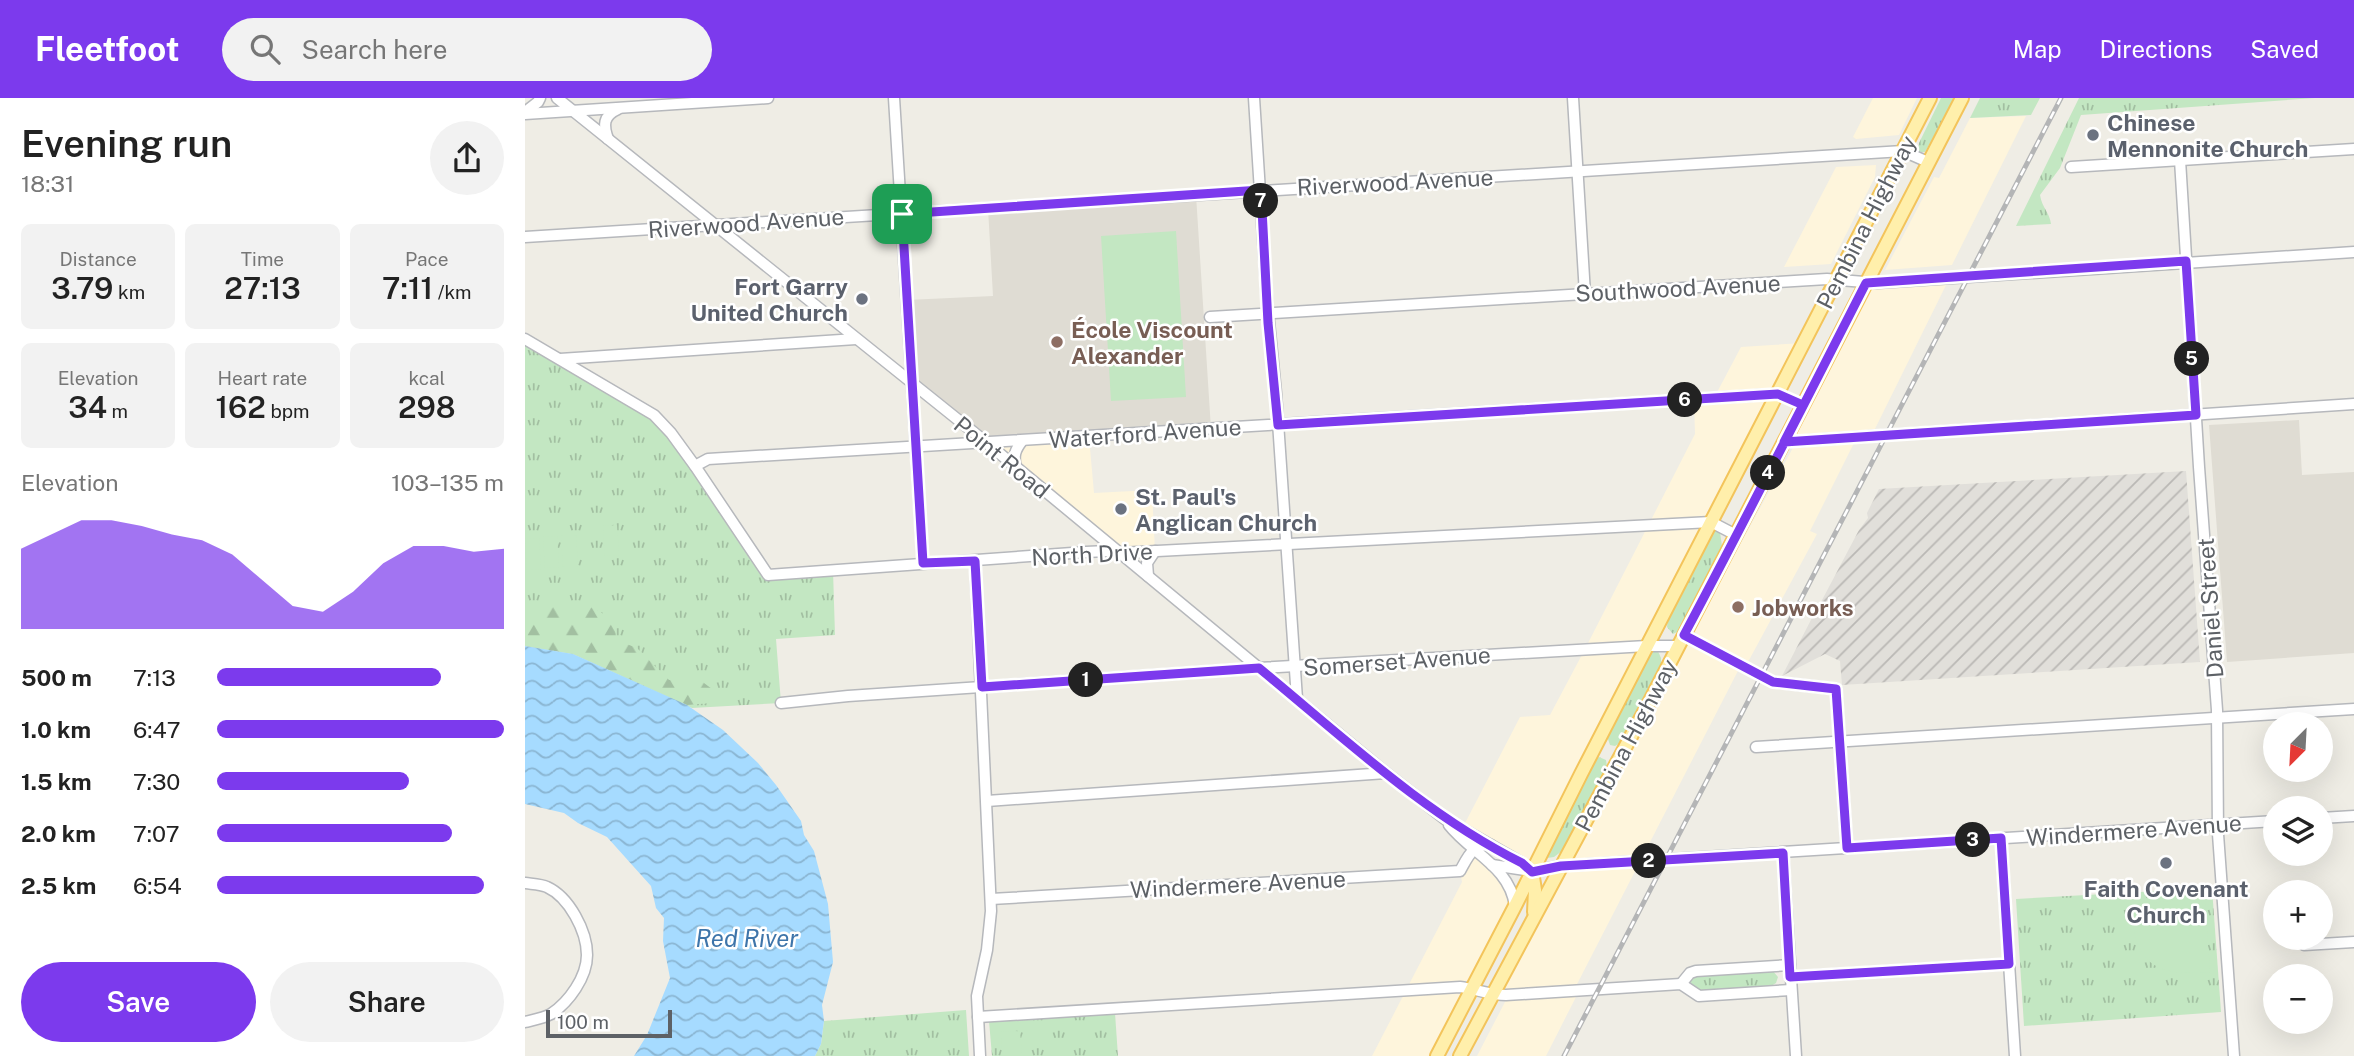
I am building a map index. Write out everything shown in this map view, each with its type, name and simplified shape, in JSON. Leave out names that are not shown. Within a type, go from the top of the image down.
[{"type":"main road","name":"Pembina Highway","points":[[1437,1056],[1930,98]]},
{"type":"main road","name":"Pembina Highway","points":[[1461,1056],[1962,99]]},
{"type":"main road","points":[[1532,872],[1535,890],[1534,916]]},
{"type":"street","points":[[525,113],[538,103],[540,98]]},
{"type":"street","name":"Point Road","points":[[557,98],[987,443],[1386,774],[1444,819],[1532,872]]},
{"type":"street","points":[[525,113],[768,98]]},
{"type":"street","points":[[894,98],[923,563]]},
{"type":"street","points":[[1254,98],[1297,699]]},
{"type":"street","points":[[1573,98],[1585,293]]},
{"type":"street","points":[[608,140],[605,121],[609,114],[622,107]]},
{"type":"street","points":[[2071,167],[2354,149]]},
{"type":"street","name":"Riverwood Avenue","points":[[525,237],[1903,151],[1928,162]]},
{"type":"street","name":"Daniel Street","points":[[2179,160],[2217,718],[2219,824],[2234,1056]]},
{"type":"street","name":"Southwood Avenue","points":[[1210,317],[1837,278],[1866,283],[2354,252]]},
{"type":"street","name":"North Drive","points":[[525,339],[654,415],[695,466],[768,575],[1086,552],[1119,553],[1286,545],[1711,522]]},
{"type":"street","points":[[559,359],[856,339]]},
{"type":"street","name":"Waterford Avenue","points":[[695,466],[708,459],[1778,394],[1803,405]]},
{"type":"street","points":[[1784,442],[2354,404]]},
{"type":"street","points":[[1016,467],[1016,449],[1023,441]]},
{"type":"street","points":[[1711,522],[1735,535]]},
{"type":"street","points":[[1086,552],[1096,533]]},
{"type":"street","points":[[1148,576],[1147,563],[1155,551]]},
{"type":"street","points":[[975,561],[991,899],[987,950],[977,996],[980,1056]]},
{"type":"street","points":[[1681,640],[1773,682],[1836,689],[1847,848]]},
{"type":"street","name":"Somerset Avenue","points":[[781,703],[1259,668],[1647,646],[1681,640]]},
{"type":"street","points":[[1756,747],[2354,709]]},
{"type":"street","points":[[987,801],[1386,774]]},
{"type":"street","points":[[2333,817],[2354,816]]},
{"type":"street","name":"Point Road","points":[[1444,819],[1504,877],[1511,888],[1515,906]]},
{"type":"street","name":"Windermere Avenue","points":[[1532,872],[1561,866],[2263,822]]},
{"type":"street","points":[[2001,838],[2015,1056]]},
{"type":"street","points":[[1474,849],[1490,845]]},
{"type":"street","name":"Windermere Avenue","points":[[991,899],[1460,871],[1474,849]]},
{"type":"street","points":[[1783,853],[1796,1056]]},
{"type":"street","points":[[1492,865],[1532,872]]},
{"type":"street","points":[[525,883],[547,887],[569,905],[579,922],[587,955],[581,979],[569,998],[550,1014],[525,1022]]},
{"type":"street","points":[[2333,943],[2354,942]]},
{"type":"street","points":[[1790,977],[2009,964]]},
{"type":"street","points":[[1681,984],[1696,971],[1790,965]]},
{"type":"street","points":[[978,1017],[1406,990],[1473,988],[1493,995],[1681,984],[1699,996],[1791,990]]},
{"type":"shaded area","points":[[1873,98],[1917,98],[1899,135],[1856,139],[1853,137]]},
{"type":"shaded area","points":[[2026,116],[1952,265],[1885,270],[1934,177],[1939,178],[1970,118]]},
{"type":"shaded area","points":[[1876,165],[1875,177],[1831,264],[1784,267],[1836,167]]},
{"type":"shaded area","name":"École Viscount Alexander","points":[[1196,195],[1211,429],[987,443],[912,384],[907,300],[993,296],[988,208]]},
{"type":"shaded area","points":[[1950,277],[1872,435],[1784,442],[1868,284]]},
{"type":"shaded area","points":[[1803,343],[1532,871],[1462,829],[1520,717],[1550,715],[1695,434],[1694,399],[1714,398],[1741,347]]},
{"type":"shaded area","points":[[2299,420],[2302,475],[2354,472],[2354,653],[2227,662],[2209,425]]},
{"type":"shaded area","points":[[1089,437],[1094,493],[1152,490],[1155,551],[1119,553],[987,443]]},
{"type":"shaded area","points":[[1855,441],[1810,531],[1817,534],[1748,662],[1698,637],[1694,629],[1795,444]]},
{"type":"shaded area","points":[[2186,471],[2200,662],[1842,685],[1840,661],[1825,654],[1782,676],[1814,614],[1824,609],[1821,602],[1868,518],[1867,513],[1879,489]]},
{"type":"shaded area","points":[[1684,635],[1741,665],[1574,990],[1493,995]]},
{"type":"shaded area","points":[[1471,846],[1510,879],[1521,894],[1436,1056],[1372,1056],[1462,882],[1460,871]]},
{"type":"shaded area","points":[[1577,995],[1546,1056],[1477,1056],[1506,1000]]},
{"type":"green space","points":[[1941,98],[1954,98],[1925,152],[1921,152],[1918,150],[1919,143]]},
{"type":"green space","points":[[1980,98],[2040,98],[2031,115],[1970,118]]},
{"type":"green space","points":[[2079,98],[2315,98],[2081,115],[2060,168],[2040,195],[2051,224],[2016,226]]},
{"type":"green space","points":[[1176,231],[1186,397],[1111,401],[1101,236]]},
{"type":"green space","points":[[525,339],[654,415],[767,575],[833,570],[835,635],[776,639],[781,703],[692,708],[573,654],[525,646]]},
{"type":"green space","points":[[617,525],[619,555],[605,556],[603,526]]},
{"type":"green space","points":[[1714,531],[1720,532],[1722,546],[1677,632],[1673,634],[1667,627],[1668,618]]},
{"type":"green space","points":[[576,535],[578,566],[563,567],[561,536]]},
{"type":"green space","points":[[557,536],[559,567],[545,568],[543,537]]},
{"type":"green space","points":[[539,538],[541,569],[527,570],[525,539]]},
{"type":"green space","points":[[525,601],[573,602],[594,608],[615,623],[616,640],[637,648],[669,680],[700,680],[712,689],[712,703],[687,705],[573,654],[525,646]]},
{"type":"green space","points":[[1657,649],[1661,665],[1620,743],[1610,745],[1607,736],[1651,651]]},
{"type":"green space","points":[[1599,757],[1606,760],[1607,767],[1566,848],[1554,857],[1547,858],[1594,760]]},
{"type":"green space","points":[[2212,888],[2221,1012],[2024,1026],[2016,899]]},
{"type":"green space","points":[[2199,899],[2205,904],[2210,972],[2174,972],[2150,962],[2136,940],[2130,904]]},
{"type":"green space","points":[[1772,970],[1778,977],[1776,983],[1771,986],[1699,991],[1690,983],[1694,976]]},
{"type":"green space","points":[[966,1010],[969,1056],[815,1056],[821,1044],[824,1021]]},
{"type":"green space","points":[[1115,1013],[1118,1056],[992,1056],[989,1021]]},
{"type":"green space","points":[[1020,1031],[1022,1056],[1002,1056],[1001,1032]]},
{"type":"water","name":"Red River","points":[[525,646],[573,654],[687,705],[723,730],[758,763],[776,785],[801,821],[804,835],[814,851],[828,904],[833,962],[822,1005],[824,1021],[821,1044],[815,1056],[634,1056],[647,1035],[670,978],[663,941],[664,918],[656,908],[651,886],[607,837],[564,813],[525,804]]},
{"type":"railway","points":[[1564,1056],[2061,98]]},
{"type":"place","name":"Chinese Mennonite Church","points":[[2093,135]]},
{"type":"place","name":"Fort Garry United Church","points":[[862,299]]},
{"type":"place","name":"École Viscount Alexander","points":[[1057,342]]},
{"type":"place","name":"St. Paul's Anglican Church","points":[[1121,509]]},
{"type":"place","name":"Jobworks","points":[[1738,607]]},
{"type":"place","name":"Faith Covenant Church","points":[[2166,863]]},
{"type":"route","points":[[902,214],[923,563],[975,561],[982,687],[1259,668],[1444,819],[1522,863],[1532,872],[1561,866],[1783,853],[1790,977],[2009,964],[2001,838],[1847,848],[1836,689],[1773,682],[1684,635],[1716,571],[1760,489],[1774,461],[1784,442],[1866,283],[2186,261],[2196,415],[1784,442],[1803,405],[1778,394],[1278,425],[1268,323],[1261,190],[902,214]]}]
